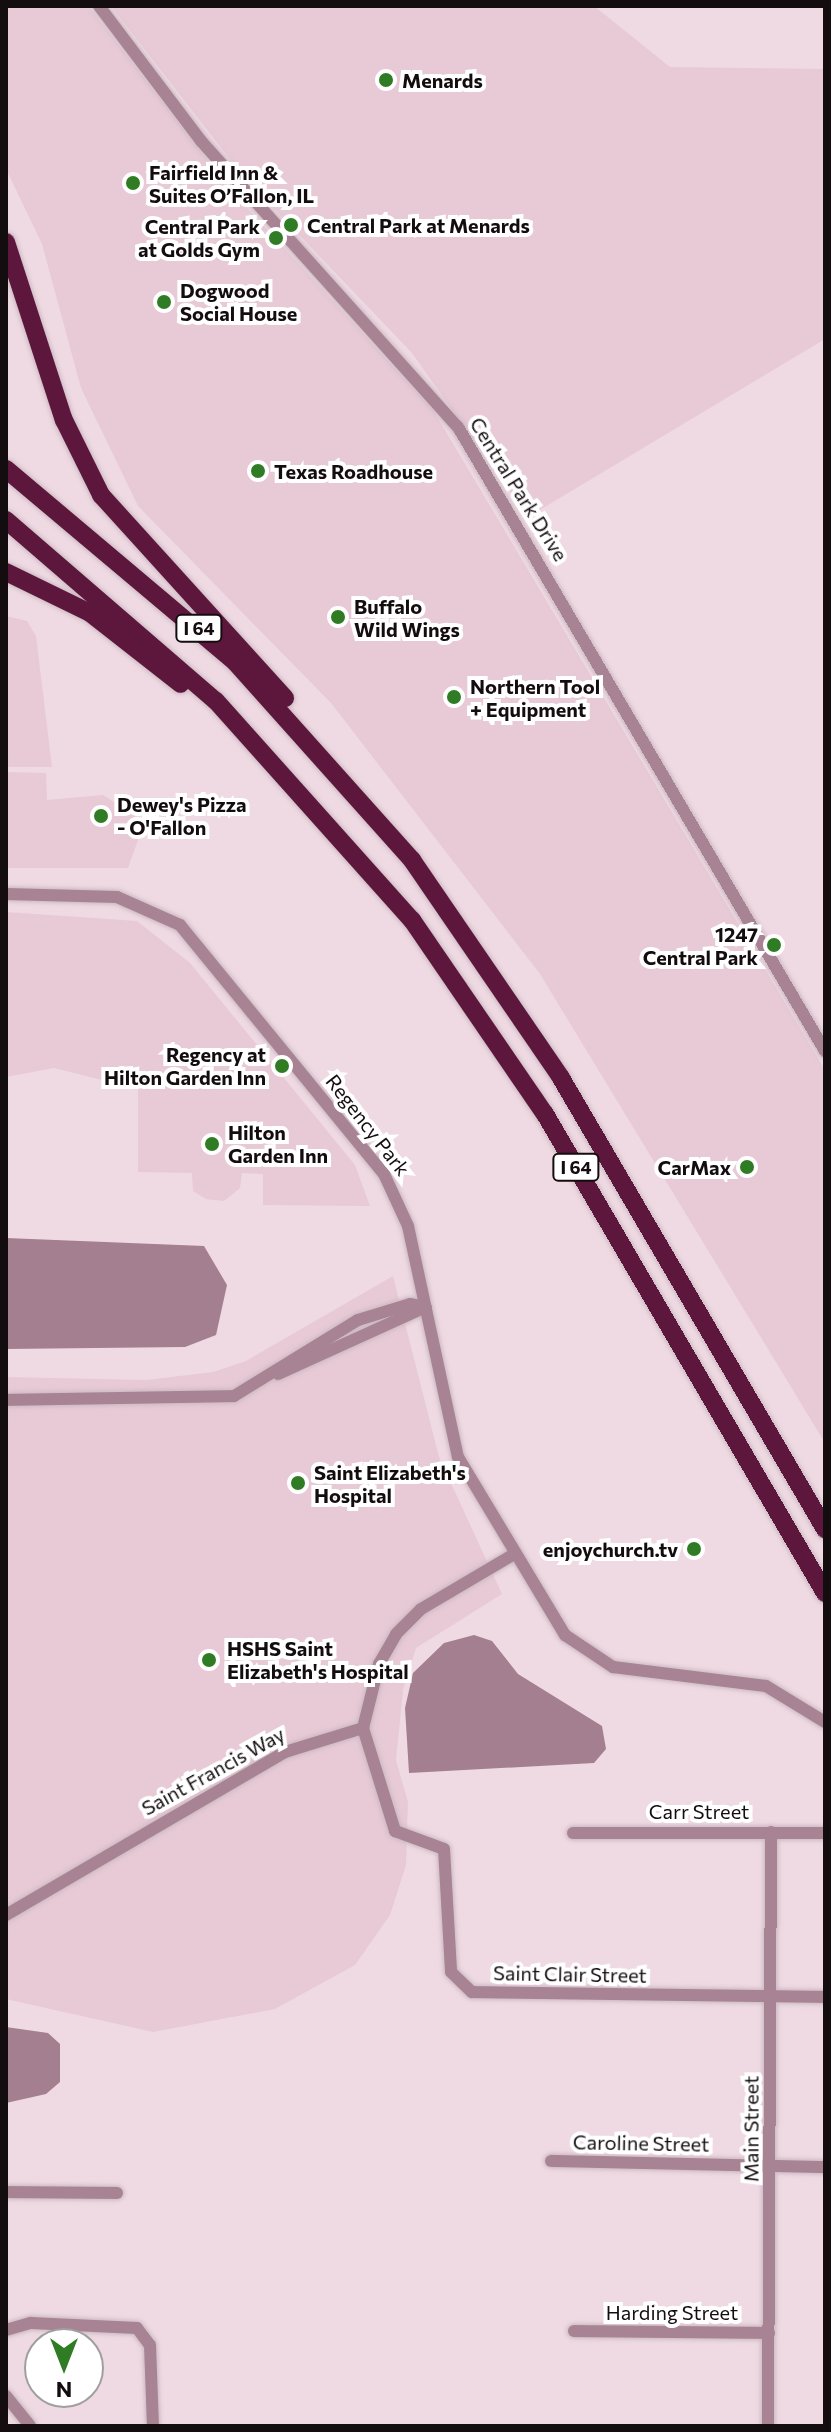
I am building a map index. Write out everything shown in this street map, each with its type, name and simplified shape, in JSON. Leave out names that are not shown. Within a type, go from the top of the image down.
[{"type":"highway","points":[[6,242],[64,420],[101,495],[347,769],[372,809]]},
{"type":"highway","name":"I 64","points":[[6,469],[186,616],[372,809],[561,1078],[825,1529]]},
{"type":"highway","name":"I 64","points":[[6,520],[156,644],[282,771],[412,920],[503,1047],[825,1593]]},
{"type":"highway","points":[[6,572],[48,589],[136,645],[282,771]]},
{"type":"street","name":"Central Park Drive","points":[[99,6],[201,141],[458,427],[825,1051]]},
{"type":"street","name":"Regency Park","points":[[6,894],[117,897],[187,932],[395,1191],[426,1307],[458,1457],[511,1556],[565,1635],[613,1667],[766,1686],[825,1722]]},
{"type":"street","points":[[6,1400],[214,1400],[278,1374],[358,1320],[410,1304],[426,1307]]},
{"type":"street","points":[[363,1728],[379,1664],[396,1634],[421,1609],[511,1556]]},
{"type":"street","name":"Saint Clair Street","points":[[363,1728],[395,1831],[444,1849],[451,1972],[472,1992],[825,1997]]},
{"type":"street","name":"Saint Francis Way","points":[[6,1915],[285,1752],[363,1728]]},
{"type":"street","name":"Main Street","points":[[768,2426],[771,1832]]},
{"type":"street","name":"Carr Street","points":[[573,1833],[825,1833]]},
{"type":"street","name":"Caroline Street","points":[[551,2161],[825,2167]]},
{"type":"street","points":[[6,2192],[117,2193]]},
{"type":"street","points":[[6,2330],[45,2323],[137,2328],[150,2345],[153,2426]]},
{"type":"street","name":"Harding Street","points":[[574,2331],[769,2333]]},
{"type":"street","points":[[6,2396],[30,2426]]},
{"type":"shaded area","points":[[6,6],[88,6],[229,188],[433,410],[825,1070],[825,1443],[540,974],[331,703],[138,506],[81,388],[42,244],[6,169]]},
{"type":"shaded area","points":[[111,6],[594,6],[670,67],[825,69],[825,339],[528,517],[412,353],[243,176]]},
{"type":"shaded area","points":[[6,616],[27,621],[36,636],[52,767],[6,767]]},
{"type":"shaded area","points":[[6,772],[46,773],[47,800],[103,795],[134,815],[143,826],[128,868],[6,868]]},
{"type":"shaded area","points":[[6,912],[137,921],[190,963],[355,1165],[370,1206],[263,1205],[263,1174],[242,1173],[240,1188],[224,1201],[206,1199],[193,1191],[192,1173],[138,1172],[138,1089],[54,1068],[6,1077]]},
{"type":"shaded area","points":[[6,1238],[204,1246],[227,1285],[216,1335],[185,1347],[6,1349]]},
{"type":"shaded area","name":"HSHS Saint Elizabeth's Hospital","points":[[393,1276],[439,1457],[502,1594],[416,1648],[403,1690],[396,1760],[408,1802],[406,1865],[390,1915],[355,1965],[275,2009],[153,2032],[6,1999],[6,1377],[146,1380],[213,1372],[246,1361]]},
{"type":"shaded area","points":[[474,1635],[492,1641],[518,1674],[602,1726],[606,1749],[594,1763],[409,1773],[405,1708],[413,1673],[444,1643]]},
{"type":"shaded area","points":[[6,2027],[48,2033],[60,2044],[60,2082],[46,2094],[6,2103]]},
{"type":"place","name":"Menards","points":[[386,80]]},
{"type":"place","name":"Fairfield Inn & Suites O’Fallon, IL","points":[[133,183]]},
{"type":"place","name":"Central Park at Menards","points":[[291,225]]},
{"type":"place","name":"Central Park at Golds Gym","points":[[276,238]]},
{"type":"place","name":"Dogwood Social House","points":[[164,302]]},
{"type":"place","name":"Texas Roadhouse","points":[[258,471]]},
{"type":"place","name":"Buffalo Wild Wings","points":[[338,617]]},
{"type":"place","name":"Northern Tool + Equipment","points":[[454,697]]},
{"type":"place","name":"Dewey's Pizza - O'Fallon","points":[[101,816]]},
{"type":"place","name":"1247 Central Park","points":[[774,945]]},
{"type":"place","name":"Regency at Hilton Garden Inn","points":[[282,1066]]},
{"type":"place","name":"Hilton Garden Inn","points":[[212,1144]]},
{"type":"place","name":"CarMax","points":[[747,1167]]},
{"type":"place","name":"Saint Elizabeth's Hospital","points":[[298,1483]]},
{"type":"place","name":"enjoychurch.tv","points":[[694,1549]]},
{"type":"place","name":"HSHS Saint Elizabeth's Hospital","points":[[209,1660]]}]
